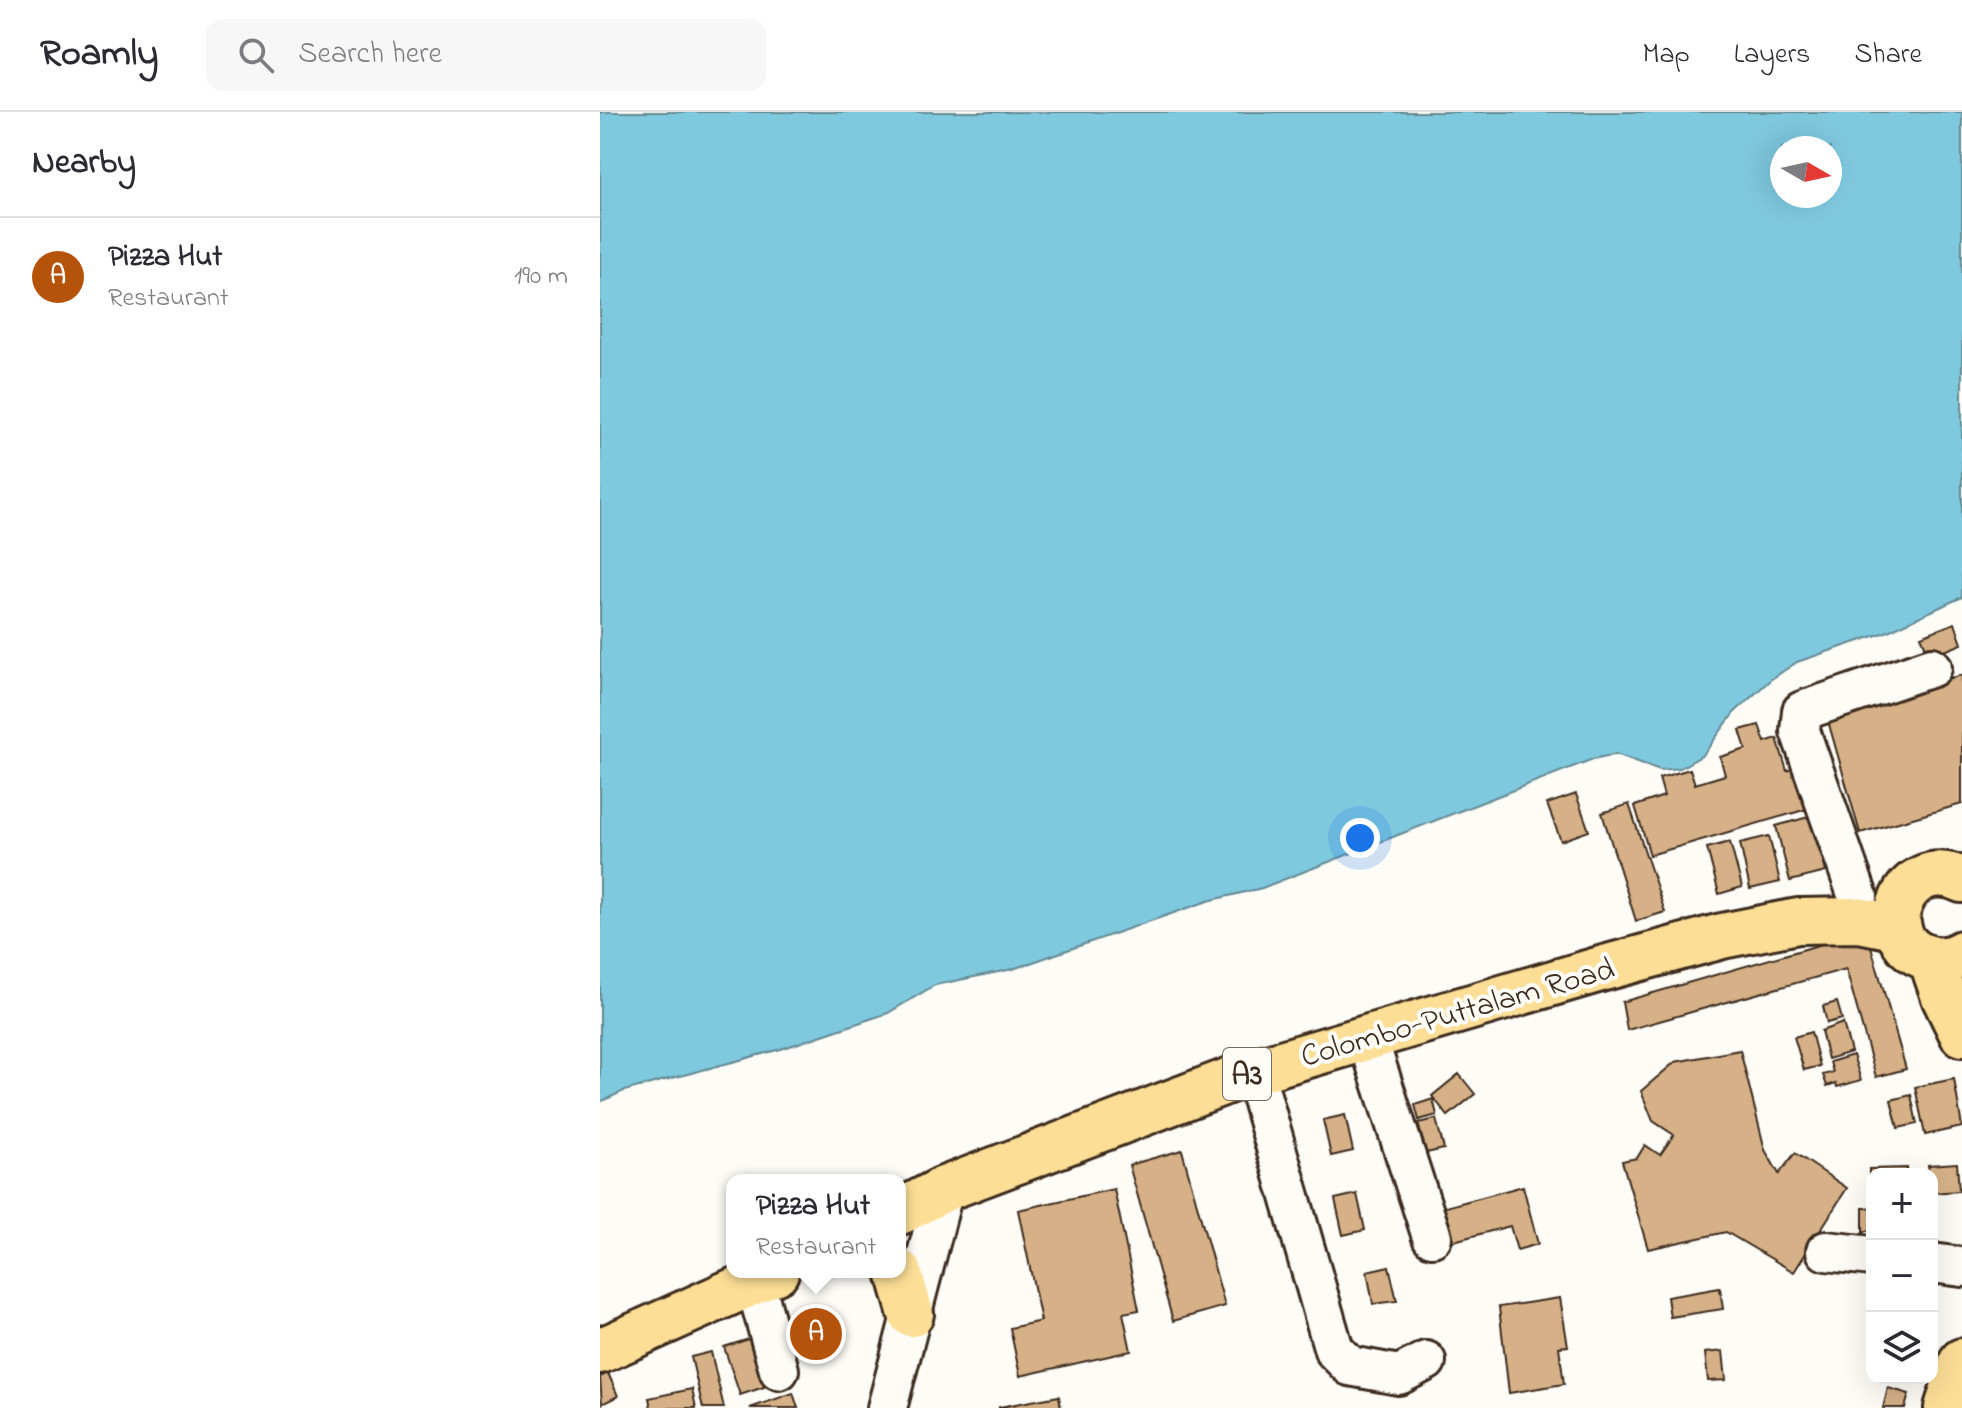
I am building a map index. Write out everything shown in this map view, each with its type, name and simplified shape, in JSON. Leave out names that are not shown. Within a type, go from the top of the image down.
[{"type":"highway","points":[[1962,880],[1952,875],[1928,875],[1903,908],[1910,948],[1946,956],[1944,997],[1962,1034]]},
{"type":"highway","name":"Colombo-Puttalam Road","points":[[1798,921],[1858,897],[1903,908]]},
{"type":"highway","name":"Colombo-Puttalam Road","points":[[906,1209],[944,1189],[1254,1071],[1367,1036],[1722,936],[1798,921],[1859,920],[1903,908]]},
{"type":"highway","points":[[600,1351],[763,1278]]},
{"type":"highway","points":[[901,1278],[911,1314]]},
{"type":"highway","points":[[1947,1408],[1962,1361]]},
{"type":"street","points":[[1858,897],[1800,731],[1802,711],[1932,667]]},
{"type":"street","points":[[1367,1036],[1432,1237]]},
{"type":"street","points":[[1254,1071],[1334,1350],[1350,1366],[1399,1375],[1426,1361]]},
{"type":"street","points":[[887,1408],[944,1189]]},
{"type":"street","points":[[1826,1251],[1866,1255]]},
{"type":"street","points":[[1938,1264],[1962,1267]]},
{"type":"street","points":[[765,1278],[779,1370]]},
{"type":"water","points":[[600,112],[1962,112],[1962,597],[1886,632],[1797,662],[1770,680],[1734,713],[1703,755],[1680,768],[1660,770],[1616,754],[1593,759],[1262,888],[1208,901],[1013,969],[935,985],[888,1013],[781,1049],[624,1091],[600,1102]]},
{"type":"building","points":[[1955,623],[1962,644],[1930,657],[1921,636]]},
{"type":"building","points":[[1962,675],[1962,804],[1860,833],[1826,714]]},
{"type":"building","points":[[1759,725],[1765,742],[1777,738],[1787,771],[1802,766],[1814,807],[1650,855],[1635,806],[1664,796],[1659,778],[1690,769],[1695,784],[1725,775],[1720,757],[1746,749],[1740,730]]},
{"type":"building","points":[[1576,794],[1589,831],[1561,841],[1547,804]]},
{"type":"building","points":[[1629,804],[1665,912],[1636,921],[1602,813]]},
{"type":"building","points":[[1812,816],[1826,872],[1790,881],[1776,826]]},
{"type":"building","points":[[1769,836],[1780,882],[1750,889],[1740,843]]},
{"type":"building","points":[[1730,842],[1742,887],[1719,894],[1707,848]]},
{"type":"building","points":[[1846,937],[1870,943],[1906,1069],[1876,1077],[1846,969],[1627,1030],[1622,1002]]},
{"type":"building","points":[[1837,1002],[1842,1019],[1827,1023],[1823,1006]]},
{"type":"building","points":[[1843,1023],[1851,1052],[1828,1059],[1821,1031]]},
{"type":"building","points":[[1811,1032],[1820,1066],[1804,1070],[1794,1037]]},
{"type":"building","points":[[1740,1050],[1765,1150],[1779,1174],[1795,1153],[1847,1188],[1794,1272],[1726,1232],[1648,1249],[1622,1161],[1637,1158],[1645,1145],[1660,1155],[1674,1135],[1653,1121],[1641,1091],[1675,1062]]},
{"type":"building","points":[[1853,1055],[1861,1080],[1837,1087],[1836,1083],[1827,1086],[1823,1075],[1833,1072],[1830,1062]]},
{"type":"building","points":[[1459,1074],[1475,1094],[1448,1116],[1432,1096]]},
{"type":"building","points":[[1954,1079],[1962,1127],[1925,1135],[1915,1087]]},
{"type":"building","points":[[1911,1095],[1917,1124],[1898,1128],[1891,1100]]},
{"type":"building","points":[[1433,1099],[1437,1115],[1419,1120],[1415,1105]]},
{"type":"building","points":[[1345,1115],[1353,1151],[1331,1156],[1323,1120]]},
{"type":"building","points":[[1436,1119],[1444,1149],[1426,1153],[1418,1123]]},
{"type":"building","points":[[1182,1150],[1225,1306],[1173,1321],[1129,1165]]},
{"type":"building","points":[[1957,1163],[1959,1191],[1938,1193],[1938,1168],[1928,1168],[1928,1165]]},
{"type":"building","points":[[1523,1186],[1538,1244],[1517,1250],[1510,1226],[1450,1242],[1442,1208]]},
{"type":"building","points":[[1114,1189],[1139,1310],[1123,1313],[1131,1351],[1020,1376],[1010,1328],[1041,1321],[1018,1210]]},
{"type":"building","points":[[1357,1194],[1365,1230],[1343,1235],[1335,1199]]},
{"type":"building","points":[[1863,1208],[1866,1208],[1866,1231],[1863,1231]]},
{"type":"building","points":[[1389,1266],[1397,1301],[1373,1304],[1367,1271]]},
{"type":"building","points":[[1720,1288],[1723,1309],[1670,1317],[1667,1297]]},
{"type":"building","points":[[1560,1298],[1568,1346],[1559,1347],[1564,1384],[1509,1393],[1499,1307]]},
{"type":"building","points":[[749,1339],[764,1387],[740,1395],[724,1347]]},
{"type":"building","points":[[1723,1351],[1726,1380],[1708,1381],[1705,1353]]},
{"type":"building","points":[[711,1352],[724,1408],[703,1408],[691,1357]]},
{"type":"building","points":[[608,1373],[618,1396],[602,1404],[600,1377]]},
{"type":"building","points":[[1888,1388],[1909,1394],[1905,1408],[1883,1408]]},
{"type":"building","points":[[692,1389],[696,1408],[651,1408],[649,1398]]},
{"type":"building","points":[[793,1393],[798,1408],[750,1408]]},
{"type":"building","points":[[1059,1396],[1061,1408],[999,1408],[999,1407]]},
{"type":"place","name":"Pizza Hut","points":[[816,1334]]}]
